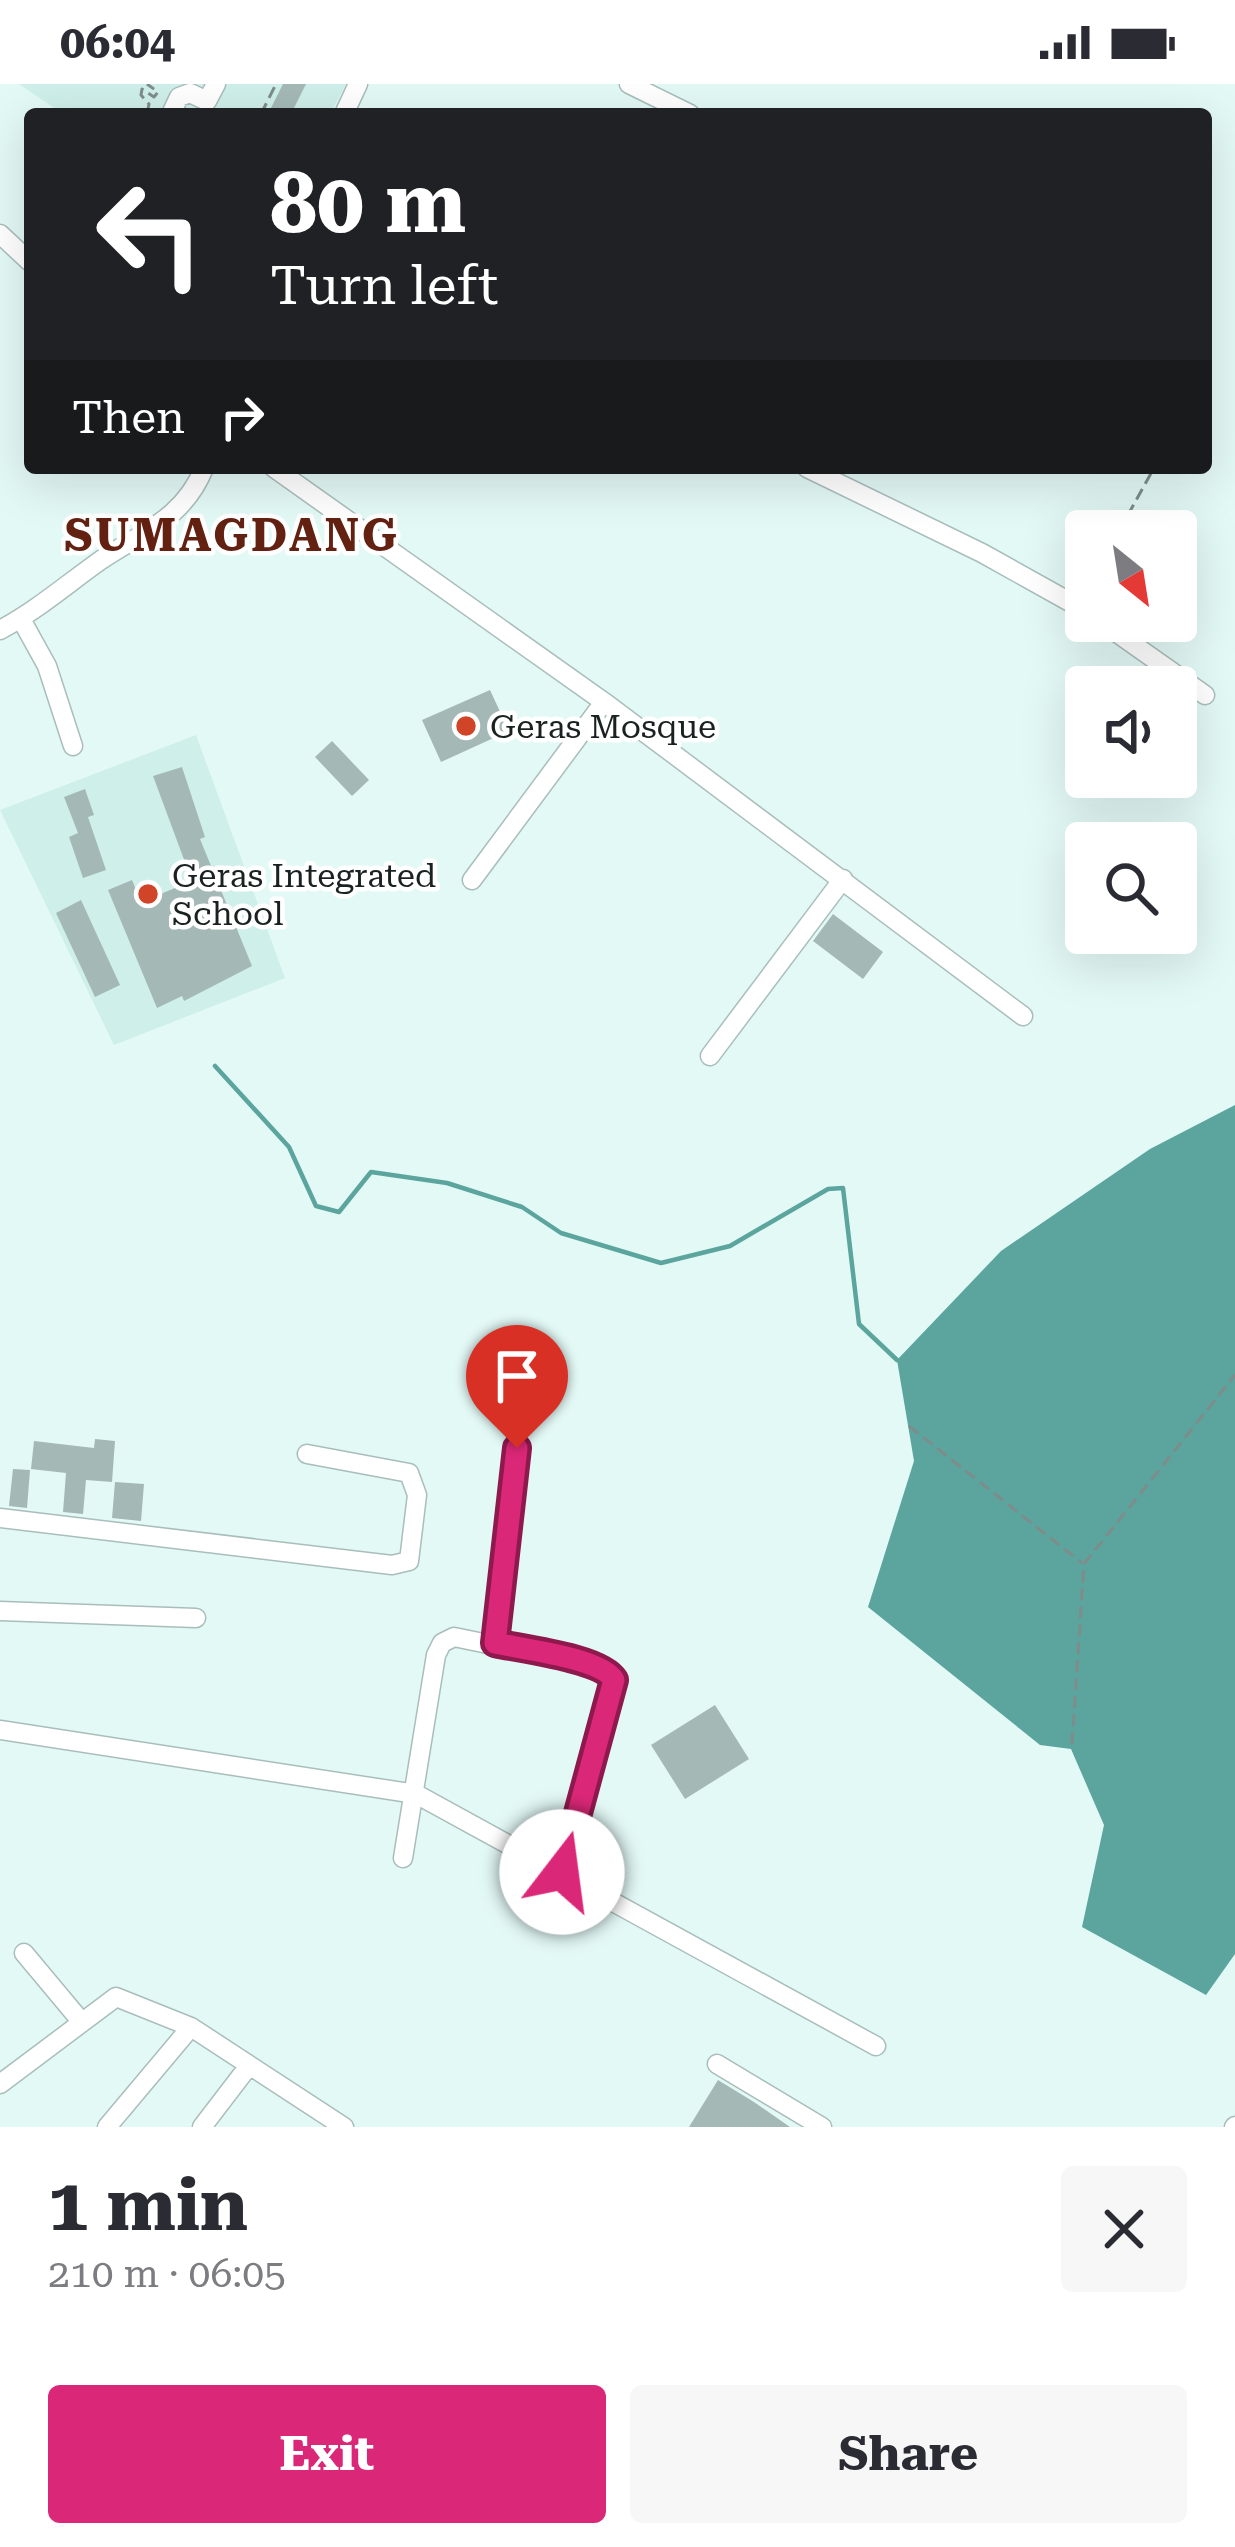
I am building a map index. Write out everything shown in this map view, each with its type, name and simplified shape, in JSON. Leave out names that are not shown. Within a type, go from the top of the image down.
[{"type":"street","points":[[174,108],[179,97],[190,94],[207,100],[216,84]]},
{"type":"street","points":[[629,84],[678,108]]},
{"type":"street","points":[[0,234],[24,256]]},
{"type":"street","points":[[0,630],[105,558],[155,531],[180,508],[200,474]]},
{"type":"street","points":[[282,474],[604,702],[1023,1016]]},
{"type":"street","points":[[820,474],[1065,599]]},
{"type":"street","points":[[21,619],[47,666],[74,746]]},
{"type":"street","points":[[1130,642],[1205,694]]},
{"type":"street","points":[[472,880],[604,702]]},
{"type":"street","points":[[710,1055],[843,879]]},
{"type":"street","points":[[495,1643],[517,1448]]},
{"type":"street","points":[[0,1518],[406,1563],[417,1495],[409,1473],[307,1454]]},
{"type":"street","points":[[0,1611],[196,1618]]},
{"type":"street","points":[[403,1858],[438,1649],[454,1637],[590,1664],[613,1676],[562,1872]]},
{"type":"street","points":[[0,1730],[416,1795],[876,2046]]},
{"type":"street","points":[[24,1953],[80,2020]]},
{"type":"street","points":[[0,2084],[116,1997],[191,2027],[344,2127]]},
{"type":"street","points":[[107,2127],[191,2027]]},
{"type":"street","points":[[717,2064],[822,2127]]},
{"type":"street","points":[[202,2127],[248,2067]]},
{"type":"path","points":[[147,84],[158,92],[154,97],[142,89],[147,108]]},
{"type":"path","points":[[1131,510],[1151,474]]},
{"type":"path","points":[[1072,1744],[1084,1564],[1235,1375]]},
{"type":"path","points":[[910,1426],[1084,1564]]},
{"type":"shaded area","points":[[19,84],[346,84],[333,108],[54,108]]},
{"type":"shaded area","name":"Geras Integrated School","points":[[196,735],[285,978],[114,1045],[0,810]]},
{"type":"water","points":[[1235,1105],[1235,1954],[1206,1995],[1082,1927],[1104,1825],[1071,1749],[1040,1745],[868,1607],[914,1461],[897,1360],[1001,1251],[1150,1149]]},
{"type":"building","points":[[283,84],[306,84],[294,108],[271,108]]},
{"type":"building","name":"Geras Mosque","points":[[490,690],[509,731],[441,762],[422,720]]},
{"type":"building","points":[[332,741],[369,780],[352,796],[315,757]]},
{"type":"building","points":[[182,767],[205,837],[200,839],[252,966],[184,1001],[182,996],[157,1008],[108,890],[132,880],[141,902],[192,881],[153,776]]},
{"type":"building","points":[[85,789],[94,815],[88,817],[106,870],[83,878],[69,837],[78,833],[64,797]]},
{"type":"building","points":[[81,900],[120,985],[95,997],[56,913]]},
{"type":"building","points":[[833,914],[883,952],[863,979],[813,941]]},
{"type":"building","points":[[95,1439],[115,1441],[112,1482],[86,1480],[83,1514],[63,1512],[66,1473],[31,1469],[34,1441],[94,1448]]},
{"type":"building","points":[[13,1469],[30,1470],[27,1508],[9,1506]]},
{"type":"building","points":[[115,1482],[144,1484],[141,1521],[112,1518]]},
{"type":"building","points":[[715,1705],[749,1759],[685,1799],[651,1745]]},
{"type":"building","points":[[718,2080],[754,2102],[790,2127],[689,2127]]},
{"type":"waterway","points":[[215,1066],[289,1147],[316,1206],[339,1212],[371,1172],[447,1183],[522,1207],[561,1233],[661,1263],[730,1246],[828,1189],[843,1188],[859,1324],[897,1360]]},
{"type":"place","name":"Geras Mosque","points":[[466,726]]},
{"type":"place","name":"Geras Integrated School","points":[[148,894]]},
{"type":"district","name":"SUMAGDANG","points":[[232,535]]},
{"type":"route","points":[[517,1448],[495,1643],[590,1664],[608,1671],[614,1680],[562,1872]]}]
